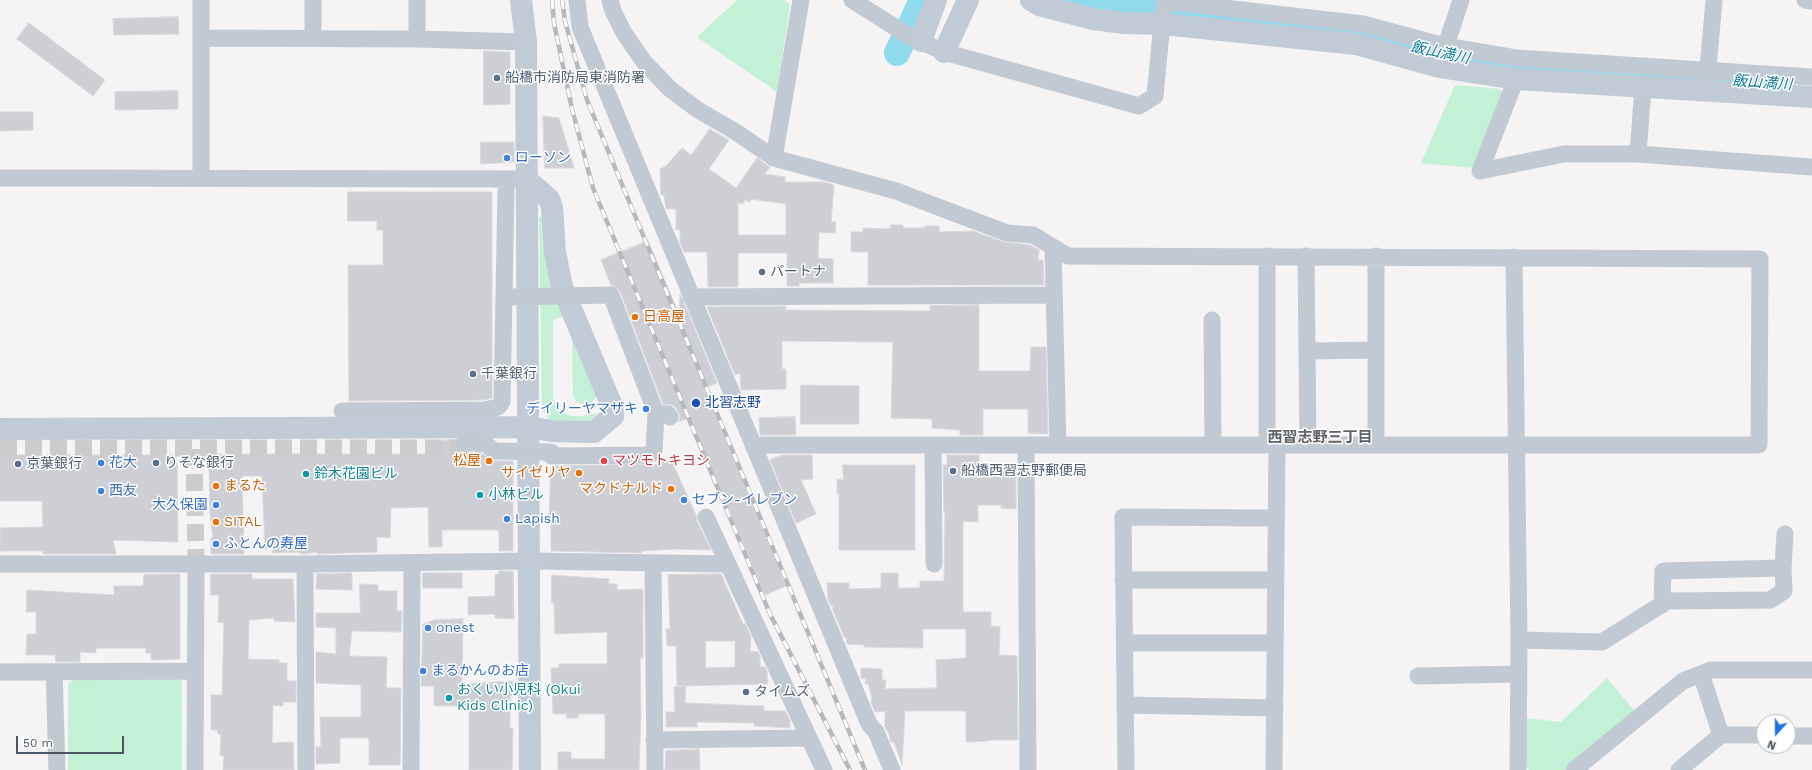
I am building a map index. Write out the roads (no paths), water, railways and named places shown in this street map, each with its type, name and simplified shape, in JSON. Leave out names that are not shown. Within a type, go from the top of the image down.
[{"type":"street","points":[[201,0],[201,178]]},
{"type":"street","points":[[313,0],[313,38]]},
{"type":"street","points":[[417,0],[417,38]]},
{"type":"street","points":[[521,0],[526,42],[530,770]]},
{"type":"street","points":[[577,0],[580,28],[869,724],[876,732],[892,770]]},
{"type":"street","points":[[610,0],[613,11],[624,33],[640,56],[670,89],[698,110],[736,132],[774,158],[896,191],[1007,233],[1033,235],[1068,256],[1606,257],[1669,260],[1760,259],[1759,445],[753,445]]},
{"type":"street","points":[[774,158],[801,0]]},
{"type":"street","points":[[852,0],[910,36],[944,52],[1139,106],[1155,96],[1163,10]]},
{"type":"street","points":[[910,36],[936,0]]},
{"type":"street","points":[[944,52],[968,0]]},
{"type":"street","points":[[1030,0],[1038,5],[1093,19],[1163,10],[1370,47],[1442,56],[1516,58],[1707,82],[1812,98]]},
{"type":"street","points":[[1442,56],[1461,0]]},
{"type":"street","points":[[1707,82],[1714,0]]},
{"type":"street","points":[[1805,0],[1812,1]]},
{"type":"street","points":[[201,38],[417,38],[526,42]]},
{"type":"street","points":[[1442,56],[1516,79],[1643,87],[1707,82],[1812,77]]},
{"type":"street","points":[[1516,79],[1480,171],[1564,154],[1638,154],[1812,167]]},
{"type":"street","points":[[1638,154],[1643,87]]},
{"type":"street","points":[[0,178],[526,179],[549,199],[557,270],[562,287],[612,406],[613,416],[594,432],[552,431],[528,427],[0,429]]},
{"type":"street","points":[[342,411],[485,410],[498,407],[502,402],[506,190]]},
{"type":"street","points":[[1053,247],[1058,445]]},
{"type":"street","points":[[1266,256],[1272,445],[1276,518],[1274,770]]},
{"type":"street","points":[[1306,256],[1308,445]]},
{"type":"street","points":[[1376,256],[1376,445]]},
{"type":"street","points":[[1514,257],[1519,640],[1518,770]]},
{"type":"street","points":[[464,443],[485,443],[494,451],[551,452],[551,456],[650,455],[654,451],[663,415],[611,295],[509,297]]},
{"type":"street","points":[[691,297],[1054,295]]},
{"type":"street","points":[[1212,320],[1212,445]]},
{"type":"street","points":[[1307,351],[1376,350]]},
{"type":"street","points":[[933,445],[934,564]]},
{"type":"street","points":[[1026,445],[1028,770]]},
{"type":"street","points":[[1126,770],[1123,517],[1276,518]]},
{"type":"street","points":[[706,518],[824,770]]},
{"type":"street","points":[[1519,640],[1602,642],[1667,601],[1770,600],[1784,591],[1783,568],[1785,534]]},
{"type":"street","points":[[0,564],[412,564],[530,561],[728,564]]},
{"type":"street","points":[[653,563],[654,770]]},
{"type":"street","points":[[195,770],[196,564]]},
{"type":"street","points":[[305,564],[306,770]]},
{"type":"street","points":[[411,770],[412,564]]},
{"type":"street","points":[[1662,605],[1663,571],[1783,568]]},
{"type":"street","points":[[1123,580],[1276,580]]},
{"type":"street","points":[[1125,643],[1275,643]]},
{"type":"street","points":[[1574,770],[1683,681],[1711,670],[1812,670]]},
{"type":"street","points":[[0,672],[195,671]]},
{"type":"street","points":[[54,672],[57,770]]},
{"type":"street","points":[[1418,676],[1519,674]]},
{"type":"street","points":[[1701,674],[1721,735]]},
{"type":"street","points":[[1125,705],[1275,708]]},
{"type":"street","points":[[1679,770],[1721,735],[1756,735]]},
{"type":"street","points":[[1796,736],[1812,736]]},
{"type":"street","points":[[654,740],[809,738]]},
{"type":"waterway","name":"飯山満川","points":[[897,53],[922,0]]},
{"type":"waterway","name":"飯山満川","points":[[1070,0],[1123,11],[1169,11],[1361,33],[1388,39],[1442,56],[1515,67],[1734,81]]},
{"type":"tunnel","points":[[0,448],[481,448]]},
{"type":"tunnel","points":[[194,449],[196,564]]},
{"type":"railway","points":[[552,0],[554,23],[572,109],[593,188],[770,614],[850,770]]},
{"type":"railway","points":[[562,0],[565,21],[587,100],[865,770]]},
{"type":"place","name":"船橋市消防局東消防署","points":[[497,78]]},
{"type":"place","name":"ローソン","points":[[507,158]]},
{"type":"place","name":"パートナ","points":[[762,272]]},
{"type":"place","name":"日高屋","points":[[635,317]]},
{"type":"place","name":"千葉銀行","points":[[473,374]]},
{"type":"place","name":"北習志野","points":[[696,403]]},
{"type":"place","name":"デイリーヤマザキ","points":[[646,409]]},
{"type":"place","name":"松屋","points":[[489,461]]},
{"type":"place","name":"マツモトキヨシ","points":[[604,461]]},
{"type":"place","name":"花大","points":[[101,463]]},
{"type":"place","name":"りそな銀行","points":[[156,463]]},
{"type":"place","name":"京葉銀行","points":[[18,464]]},
{"type":"place","name":"船橋西習志野郵便局","points":[[953,471]]},
{"type":"place","name":"サイゼリヤ","points":[[579,473]]},
{"type":"place","name":"鈴木花園ビル","points":[[306,474]]},
{"type":"place","name":"まるた","points":[[216,486]]},
{"type":"place","name":"マクドナルド","points":[[671,489]]},
{"type":"place","name":"西友","points":[[101,491]]},
{"type":"place","name":"小林ビル","points":[[480,495]]},
{"type":"place","name":"セブン-イレブン","points":[[684,500]]},
{"type":"place","name":"大久保園","points":[[216,505]]},
{"type":"place","name":"Lapish","points":[[507,519]]},
{"type":"place","name":"SITAL","points":[[216,522]]},
{"type":"place","name":"ふとんの寿屋","points":[[216,544]]},
{"type":"place","name":"onest","points":[[428,628]]},
{"type":"place","name":"まるかんのお店","points":[[423,671]]},
{"type":"place","name":"タイムズ","points":[[746,692]]},
{"type":"place","name":"おくい小児科 (Okui Kids Clinic)","points":[[449,698]]},
{"type":"district","name":"西習志野三丁目","points":[[1320,438]]}]
